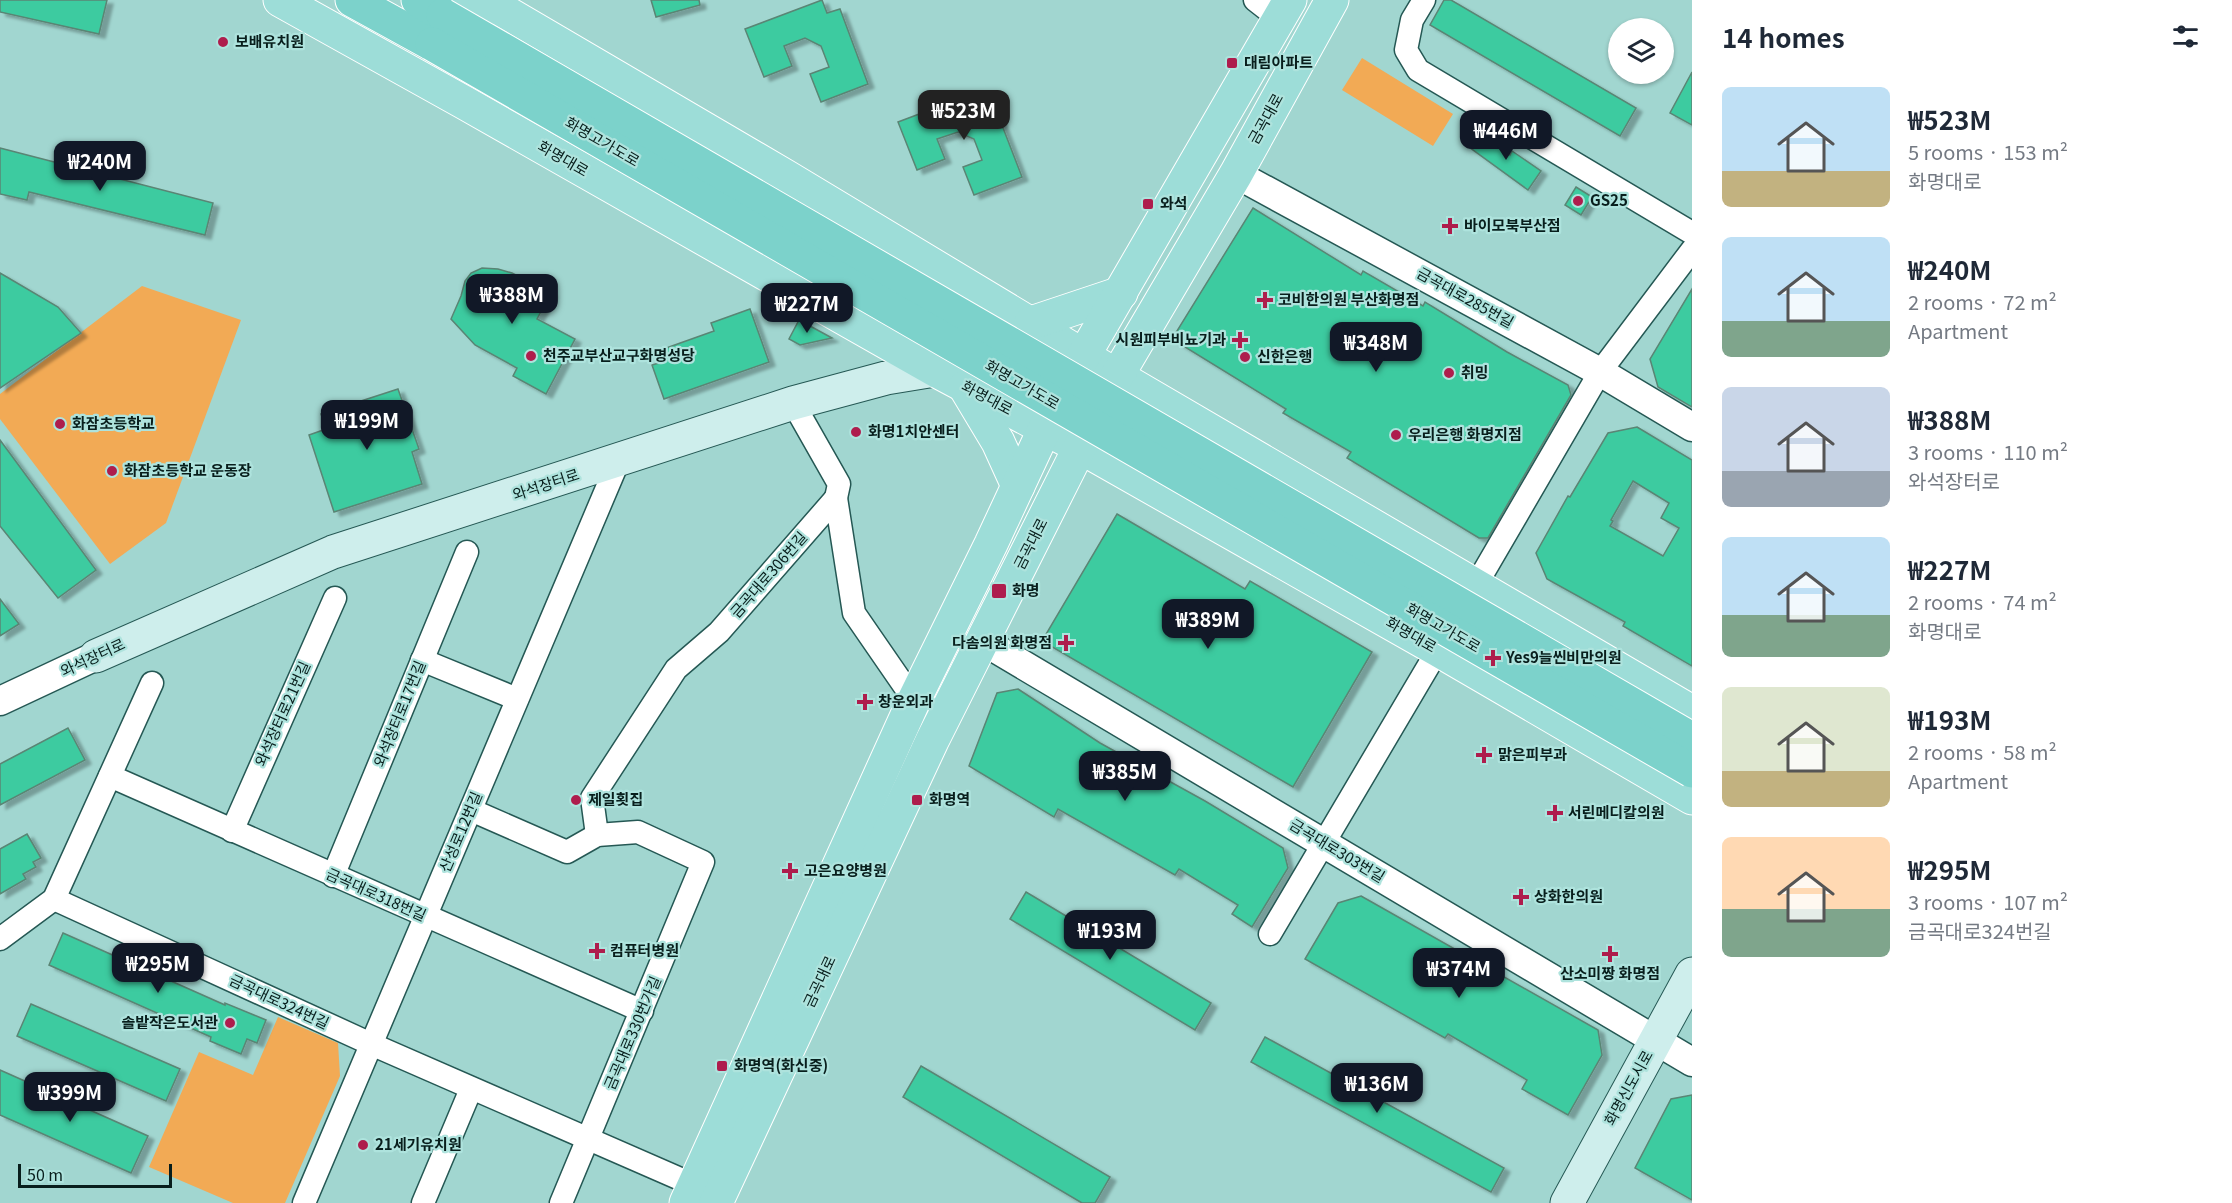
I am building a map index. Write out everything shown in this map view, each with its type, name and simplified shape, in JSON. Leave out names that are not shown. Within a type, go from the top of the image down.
[{"type":"highway","name":"화명고가도로","points":[[352,0],[384,18],[437,15],[1692,739]]},
{"type":"highway","name":"화명고가도로","points":[[437,15],[1692,771]]},
{"type":"main road","name":"화명대로","points":[[280,0],[935,370],[1080,447],[1438,650],[1692,798]]},
{"type":"main road","name":"금곡대로","points":[[699,1197],[1117,376],[1236,174],[1332,0]]},
{"type":"main road","points":[[437,15],[494,4],[1030,323],[1079,365],[1117,376],[1692,712]]},
{"type":"main road","name":"금곡대로","points":[[699,1197],[914,700],[1045,428],[1121,293],[1274,6]]},
{"type":"main road","points":[[384,18],[465,103]]},
{"type":"main road","points":[[1030,323],[1121,293]]},
{"type":"main road","name":"와석장터로","points":[[96,656],[333,552],[618,462],[793,403],[885,378],[935,370],[1079,365]]},
{"type":"main road","points":[[964,385],[998,442],[1018,486]]},
{"type":"main road","name":"화명신도시로","points":[[1566,1203],[1692,974]]},
{"type":"street","points":[[1424,0],[1412,20],[1406,50],[1418,70],[1692,232]]},
{"type":"street","name":"금곡대로285번길","points":[[1236,174],[1600,372],[1692,427]]},
{"type":"street","points":[[1270,934],[1600,372],[1692,250]]},
{"type":"street","points":[[793,403],[839,484],[836,498],[854,613],[914,700]]},
{"type":"street","name":"산성로12번길","points":[[304,1203],[618,462]]},
{"type":"street","name":"금곡대로306번길","points":[[597,835],[592,798],[676,669],[719,632],[836,498]]},
{"type":"street","name":"와석장터로17번길","points":[[333,876],[467,552]]},
{"type":"street","name":"와석장터로21번길","points":[[232,831],[335,598]]},
{"type":"street","name":"금곡대로303번길","points":[[983,641],[1692,1062]]},
{"type":"street","name":"와석장터로","points":[[0,701],[96,656]]},
{"type":"street","points":[[422,660],[517,699]]},
{"type":"street","points":[[0,939],[54,899],[152,683]]},
{"type":"street","name":"금곡대로318번길","points":[[110,776],[642,1011]]},
{"type":"street","name":"금곡대로330번가길","points":[[471,810],[567,852],[597,835],[638,832],[703,862],[561,1203]]},
{"type":"street","name":"금곡대로324번길","points":[[54,899],[471,1089],[589,1139],[699,1197]]},
{"type":"street","points":[[423,1203],[471,1089]]},
{"type":"shaded area","points":[[1362,58],[1453,114],[1433,146],[1342,90]]},
{"type":"shaded area","name":"화잠초등학교 운동장","points":[[142,286],[241,320],[166,523],[110,564],[0,419],[0,394]]},
{"type":"shaded area","points":[[278,1017],[338,1043],[340,1076],[285,1203],[233,1203],[149,1167],[199,1052],[253,1075]]},
{"type":"building","points":[[0,0],[107,0],[99,34],[0,12]]},
{"type":"building","points":[[651,0],[699,0],[700,5],[656,17]]},
{"type":"building","points":[[822,0],[827,13],[840,9],[868,84],[821,102],[810,74],[829,67],[821,46],[805,38],[784,46],[792,66],[764,77],[745,29]]},
{"type":"building","points":[[1444,0],[1451,0],[1636,108],[1620,136],[1430,25]]},
{"type":"building","points":[[1692,72],[1692,125],[1670,113]]},
{"type":"building","points":[[975,93],[980,107],[993,102],[1022,177],[974,195],[963,167],[982,160],[974,139],[958,132],[937,139],[945,159],[917,170],[898,122]]},
{"type":"building","points":[[1481,132],[1510,155],[1512,151],[1541,171],[1528,190],[1469,147]]},
{"type":"building","points":[[0,148],[213,203],[205,235],[29,192],[27,200],[0,194]]},
{"type":"building","name":"GS25","points":[[1576,187],[1592,197],[1581,215],[1565,205]]},
{"type":"building","points":[[1253,208],[1361,275],[1363,271],[1423,306],[1425,302],[1507,352],[1568,385],[1571,395],[1488,538],[1479,538],[1347,458],[1351,452],[1283,413],[1286,409],[1172,339]]},
{"type":"building","name":"천주교부산교구화명성당","points":[[482,268],[512,273],[551,293],[537,319],[575,339],[546,394],[513,376],[517,368],[475,345],[451,319],[465,281],[471,273]]},
{"type":"building","points":[[0,273],[58,307],[81,333],[0,388]]},
{"type":"building","points":[[1692,289],[1692,407],[1658,387],[1650,359]]},
{"type":"building","points":[[750,309],[769,362],[664,399],[652,365],[659,363],[655,352],[714,331],[711,323]]},
{"type":"building","points":[[799,320],[832,338],[800,345],[789,339]]},
{"type":"building","points":[[398,389],[419,449],[412,452],[422,484],[334,512],[309,435],[326,429],[321,414]]},
{"type":"building","points":[[1637,427],[1692,460],[1692,666],[1623,626],[1625,622],[1547,579],[1536,553],[1568,496],[1570,497],[1608,433]],"holes":[[[1633,481],[1669,503],[1661,518],[1679,528],[1663,556],[1610,526],[1613,521],[1611,520]]]},
{"type":"building","points":[[0,440],[96,570],[58,598],[0,526]]},
{"type":"building","points":[[1117,514],[1245,589],[1250,581],[1372,652],[1293,787],[1042,641]]},
{"type":"building","points":[[0,599],[19,624],[0,636]]},
{"type":"building","points":[[1018,689],[1100,743],[1205,801],[1283,848],[1288,868],[1252,927],[1232,914],[1238,905],[1179,869],[1175,875],[1058,809],[1054,817],[969,766],[997,693]]},
{"type":"building","points":[[68,728],[85,760],[0,805],[0,764]]},
{"type":"building","points":[[27,834],[41,858],[33,862],[36,867],[23,874],[26,879],[0,894],[0,849]]},
{"type":"building","points":[[1026,892],[1211,1003],[1195,1030],[1010,919]]},
{"type":"building","points":[[1361,896],[1598,1030],[1602,1055],[1568,1115],[1522,1089],[1527,1080],[1448,1034],[1445,1038],[1305,959],[1338,903]]},
{"type":"building","points":[[63,933],[225,1005],[225,1003],[266,1020],[257,1043],[247,1039],[241,1054],[210,1041],[211,1037],[49,965]]},
{"type":"building","points":[[31,1004],[180,1069],[166,1101],[17,1036]]},
{"type":"building","points":[[1265,1037],[1504,1168],[1491,1192],[1251,1062]]},
{"type":"building","points":[[921,1066],[1110,1177],[1095,1203],[1082,1203],[903,1097]]},
{"type":"building","points":[[0,1070],[148,1136],[131,1173],[0,1115]]},
{"type":"building","points":[[1692,1095],[1692,1200],[1635,1168],[1671,1099]]},
{"type":"place","name":"보배유치원","points":[[223,42]]},
{"type":"place","name":"대림아파트","points":[[1232,63]]},
{"type":"place","name":"GS25","points":[[1578,201]]},
{"type":"place","name":"와석","points":[[1148,204]]},
{"type":"place","name":"바이모북부산점","points":[[1450,226]]},
{"type":"place","name":"코비한의원 부산화명점","points":[[1265,300]]},
{"type":"place","name":"시원피부비뇨기과","points":[[1240,340]]},
{"type":"place","name":"천주교부산교구화명성당","points":[[531,356]]},
{"type":"place","name":"신한은행","points":[[1245,357]]},
{"type":"place","name":"취밍","points":[[1449,373]]},
{"type":"place","name":"화잠초등학교","points":[[60,424]]},
{"type":"place","name":"화명1치안센터","points":[[856,432]]},
{"type":"place","name":"우리은행 화명지점","points":[[1396,435]]},
{"type":"place","name":"화잠초등학교 운동장","points":[[112,471]]},
{"type":"place","name":"화명","points":[[999,591]]},
{"type":"place","name":"다솜의원 화명점","points":[[1066,643]]},
{"type":"place","name":"Yes9늘씬비만의원","points":[[1493,658]]},
{"type":"place","name":"창운외과","points":[[865,702]]},
{"type":"place","name":"맑은피부과","points":[[1484,755]]},
{"type":"place","name":"제일횟집","points":[[576,800]]},
{"type":"place","name":"화명역","points":[[917,800]]},
{"type":"place","name":"서린메디칼의원","points":[[1555,813]]},
{"type":"place","name":"고은요양병원","points":[[790,871]]},
{"type":"place","name":"상화한의원","points":[[1521,897]]},
{"type":"place","name":"컴퓨터병원","points":[[597,951]]},
{"type":"place","name":"산소미짱 화명점","points":[[1610,954]]},
{"type":"place","name":"솔밭작은도서관","points":[[230,1023]]},
{"type":"place","name":"화명역(화신중)","points":[[722,1066]]},
{"type":"place","name":"21세기유치원","points":[[363,1145]]}]
